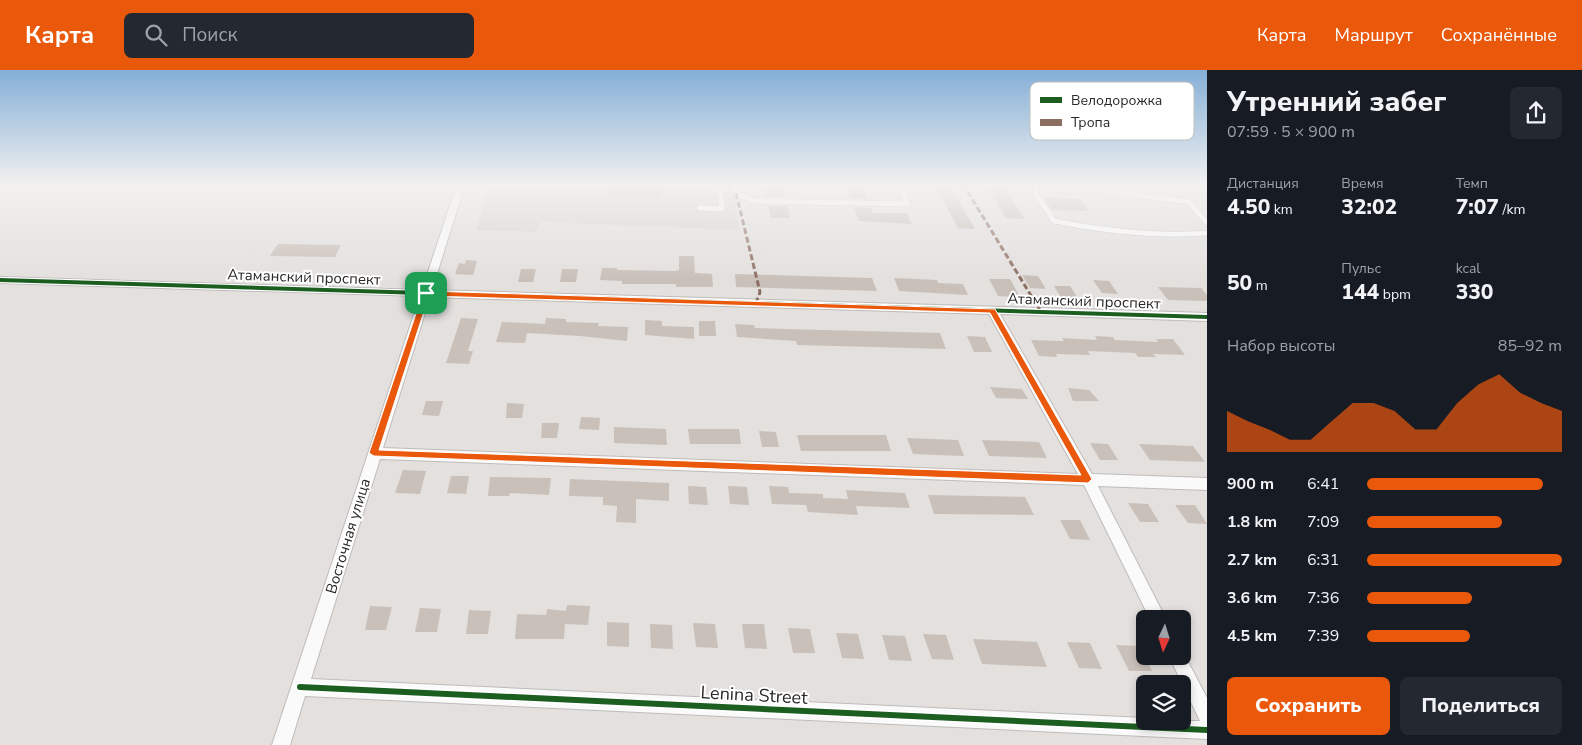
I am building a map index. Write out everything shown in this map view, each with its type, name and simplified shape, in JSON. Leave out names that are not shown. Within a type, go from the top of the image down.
[{"type":"street","name":"Восточная улица","points":[[281,745],[451,216]]},
{"type":"street","name":"Атаманский проспект","points":[[0,280],[1207,317]]},
{"type":"street","points":[[992,310],[1088,479],[1154,610]]},
{"type":"street","points":[[374,453],[1207,484]]},
{"type":"street","points":[[1182,665],[1207,716]]},
{"type":"street","name":"Lenina Street","points":[[300,688],[1207,730]]},
{"type":"lane","points":[[1050,216],[1054,221],[1100,230],[1179,236],[1207,233]]},
{"type":"shaded area","points":[[480,216],[737,216],[739,230],[540,222],[536,232],[476,230]]},
{"type":"building","points":[[770,216],[790,216],[790,218],[771,218]]},
{"type":"building","points":[[857,216],[908,216],[912,224],[859,221]]},
{"type":"building","points":[[951,216],[967,216],[975,229],[958,228]]},
{"type":"building","points":[[1004,216],[1023,216],[1025,219],[1006,218]]},
{"type":"building","points":[[278,244],[341,245],[335,257],[270,256]]},
{"type":"building","points":[[679,256],[694,256],[695,273],[712,274],[713,287],[676,287],[676,284],[622,284],[622,281],[600,280],[602,268],[676,271],[679,270]]},
{"type":"building","points":[[466,260],[477,261],[473,275],[455,274],[459,263],[465,264]]},
{"type":"building","points":[[521,269],[536,269],[533,282],[518,282]]},
{"type":"building","points":[[562,269],[578,269],[576,282],[560,282]]},
{"type":"building","points":[[735,274],[872,278],[877,291],[736,287]]},
{"type":"building","points":[[1022,275],[1038,276],[1046,289],[1030,288]]},
{"type":"building","points":[[894,278],[937,280],[938,283],[963,284],[968,295],[899,291]]},
{"type":"building","points":[[989,279],[1010,279],[1020,297],[998,296]]},
{"type":"building","points":[[1093,280],[1109,281],[1118,294],[1102,293]]},
{"type":"building","points":[[1054,286],[1070,286],[1079,300],[1062,299]]},
{"type":"building","points":[[1158,287],[1201,288],[1207,295],[1207,301],[1168,300]]},
{"type":"building","points":[[461,318],[478,319],[468,351],[473,351],[469,364],[446,363]]},
{"type":"building","points":[[546,318],[566,319],[566,322],[599,323],[598,326],[628,327],[627,341],[527,333],[525,343],[496,342],[502,322],[545,324]]},
{"type":"building","points":[[645,320],[662,321],[662,326],[694,327],[694,339],[645,335]]},
{"type":"building","points":[[699,321],[715,321],[716,336],[699,336]]},
{"type":"building","points":[[735,324],[754,325],[755,328],[940,333],[946,349],[797,345],[796,341],[737,337]]},
{"type":"building","points":[[967,336],[985,337],[992,352],[974,352]]},
{"type":"building","points":[[1095,336],[1113,337],[1115,340],[1158,342],[1156,339],[1173,339],[1185,355],[1153,354],[1156,357],[1138,357],[1135,353],[1088,351],[1090,355],[1056,354],[1057,357],[1039,356],[1031,340],[1064,341],[1062,338],[1097,340]]},
{"type":"building","points":[[990,387],[1022,389],[1028,399],[996,398]]},
{"type":"building","points":[[1068,388],[1089,390],[1099,401],[1073,401]]},
{"type":"building","points":[[426,401],[443,401],[439,416],[422,415]]},
{"type":"building","points":[[507,403],[524,404],[522,418],[506,418]]},
{"type":"building","points":[[581,417],[600,418],[599,430],[579,429]]},
{"type":"building","points":[[542,423],[559,423],[557,438],[541,438]]},
{"type":"building","points":[[614,427],[666,429],[667,445],[614,443]]},
{"type":"building","points":[[688,429],[739,429],[741,444],[690,444]]},
{"type":"building","points":[[759,431],[776,432],[779,447],[762,447]]},
{"type":"building","points":[[797,435],[886,435],[891,451],[801,451]]},
{"type":"building","points":[[907,438],[958,440],[964,456],[913,454]]},
{"type":"building","points":[[982,440],[1039,442],[1047,458],[989,456]]},
{"type":"building","points":[[1090,443],[1108,444],[1118,460],[1100,460]]},
{"type":"building","points":[[1139,444],[1193,446],[1205,462],[1150,460]]},
{"type":"building","points":[[403,470],[426,471],[420,494],[395,493]]},
{"type":"building","points":[[451,476],[469,476],[466,494],[447,493]]},
{"type":"building","points":[[490,477],[551,478],[549,495],[510,493],[509,496],[488,496]]},
{"type":"building","points":[[570,479],[669,483],[669,501],[636,499],[636,523],[616,522],[617,506],[603,505],[603,497],[569,496]]},
{"type":"building","points":[[688,486],[706,487],[708,505],[689,504]]},
{"type":"building","points":[[728,486],[747,487],[749,505],[730,504]]},
{"type":"building","points":[[769,486],[788,487],[789,493],[823,494],[823,498],[848,499],[846,490],[905,493],[910,508],[856,506],[858,515],[808,512],[806,505],[772,504]]},
{"type":"building","points":[[928,495],[1025,497],[1034,515],[934,514]]},
{"type":"building","points":[[1128,503],[1148,504],[1159,522],[1140,522]]},
{"type":"building","points":[[1175,505],[1195,505],[1207,524],[1188,523]]},
{"type":"building","points":[[1060,520],[1080,520],[1090,540],[1070,539]]},
{"type":"building","points":[[567,605],[590,606],[588,625],[565,624],[564,639],[515,639],[517,614],[546,615],[547,609],[566,611]]},
{"type":"building","points":[[370,606],[392,607],[386,630],[365,630]]},
{"type":"building","points":[[420,608],[441,609],[437,632],[415,632]]},
{"type":"building","points":[[469,610],[491,611],[488,634],[466,634]]},
{"type":"building","points":[[607,622],[629,623],[629,647],[607,646]]},
{"type":"building","points":[[693,623],[715,624],[718,648],[696,647]]},
{"type":"building","points":[[650,624],[672,625],[673,649],[651,648]]},
{"type":"building","points":[[742,624],[764,624],[767,649],[745,648]]},
{"type":"building","points":[[788,628],[810,629],[815,653],[793,653]]},
{"type":"building","points":[[836,633],[858,634],[864,659],[842,658]]},
{"type":"building","points":[[923,634],[946,635],[954,660],[932,659]]},
{"type":"building","points":[[882,635],[905,636],[912,661],[889,660]]},
{"type":"building","points":[[973,639],[1037,642],[1047,667],[982,664]]},
{"type":"building","points":[[1067,642],[1090,643],[1102,669],[1079,668]]},
{"type":"building","points":[[1116,645],[1136,646],[1136,665],[1149,665],[1152,671],[1129,671]]},
{"type":"marked path","points":[[741,216],[760,292],[756,303]]},
{"type":"marked path","points":[[981,216],[1041,312]]},
{"type":"cycle path","points":[[0,280],[1207,317]]},
{"type":"cycle path","points":[[300,687],[1207,730]]},
{"type":"route","points":[[426,293],[992,310],[1088,479],[374,453],[426,293]]}]
